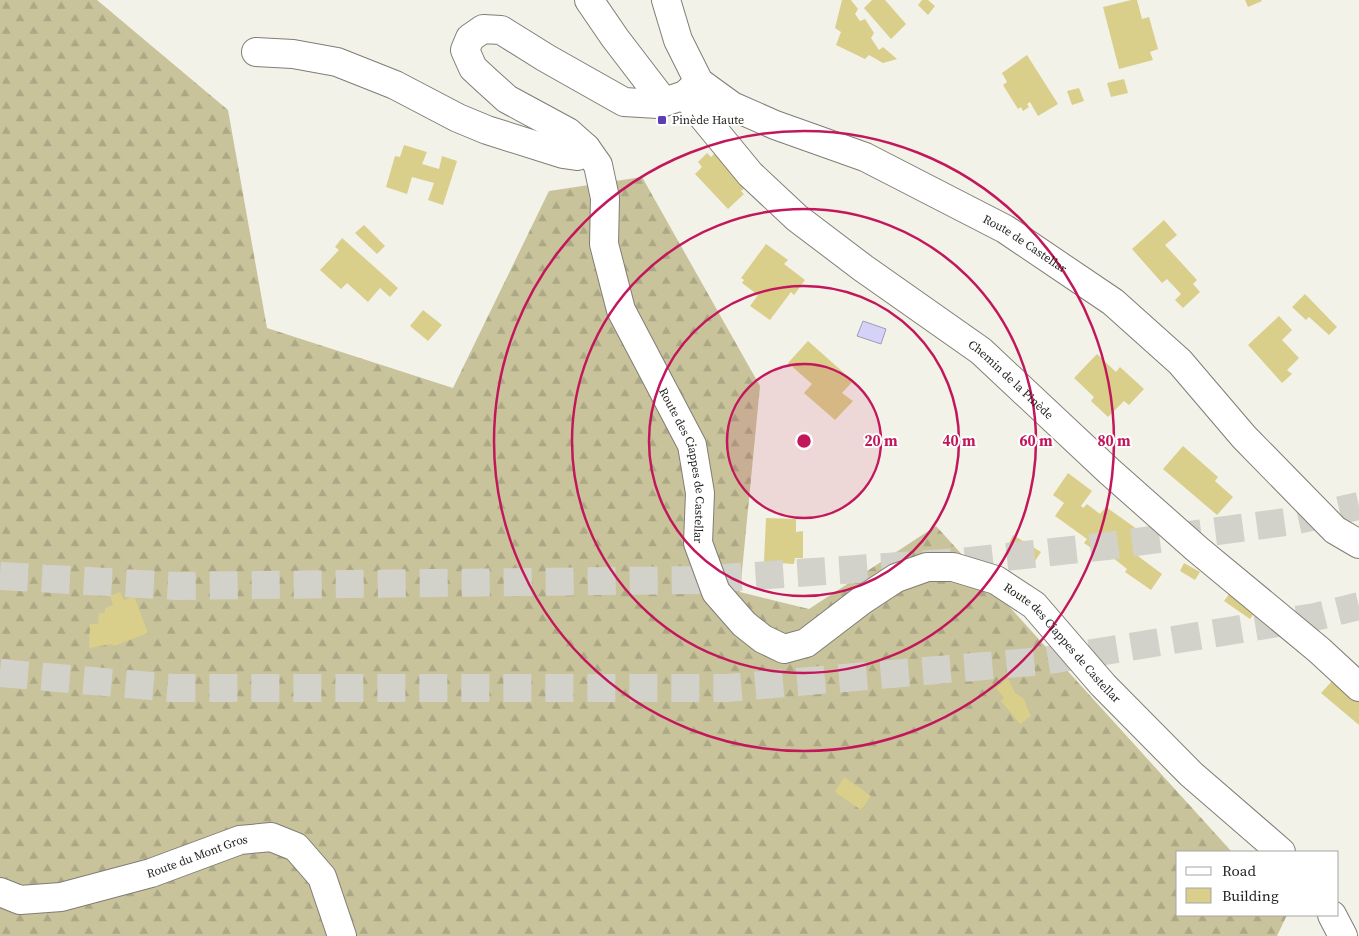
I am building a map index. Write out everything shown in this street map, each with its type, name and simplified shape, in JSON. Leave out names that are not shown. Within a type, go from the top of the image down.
[{"type":"street","points":[[589,0],[615,38],[683,93]]},
{"type":"street","name":"Route de Castellar","points":[[666,0],[678,40],[683,93],[732,106],[775,125],[865,157],[1005,229],[1113,302],[1180,362],[1244,437],[1334,530],[1359,544]]},
{"type":"street","name":"Route des Ciappes de Castellar","points":[[683,93],[658,104],[624,102],[501,30],[483,30],[470,38],[465,50],[473,68],[507,99],[568,132],[586,148],[598,166],[605,198],[604,244],[621,310],[692,446],[700,493],[698,543],[716,592],[744,624],[763,639],[784,649],[806,644],[861,601],[896,578],[927,567],[954,567],[996,580],[1034,605],[1103,685],[1177,760],[1280,851]]},
{"type":"street","points":[[256,52],[292,54],[337,62],[395,85],[458,118],[487,130],[563,154],[577,156],[586,148]]},
{"type":"street","name":"Chemin de la Pinède","points":[[683,93],[750,174],[797,218],[863,268],[981,351],[1108,471],[1197,549],[1319,650],[1359,687]]},
{"type":"street","name":"Route du Mont Gros","points":[[0,892],[20,900],[61,896],[150,873],[240,840],[271,837],[296,847],[322,877],[342,936]]},
{"type":"street","points":[[1333,916],[1343,936]]},
{"type":"green space","points":[[0,0],[97,0],[228,110],[267,328],[453,388],[549,191],[642,177],[760,386],[740,592],[809,609],[936,526],[1231,851],[1176,851],[1176,916],[1287,916],[1277,936],[0,936]]},
{"type":"water","points":[[863,321],[886,329],[881,344],[857,336]]},
{"type":"building","points":[[842,0],[851,0],[858,9],[855,14],[860,21],[865,19],[874,33],[871,38],[879,50],[883,47],[897,59],[883,63],[869,55],[865,59],[836,45],[841,32],[835,28]]},
{"type":"building","points":[[872,0],[885,0],[906,24],[891,39],[864,8]]},
{"type":"building","points":[[922,0],[928,0],[935,6],[928,15],[918,5]]},
{"type":"building","points":[[1137,0],[1142,19],[1149,17],[1158,49],[1150,52],[1153,60],[1119,69],[1103,7]]},
{"type":"building","points":[[1245,0],[1261,0],[1262,1],[1248,7]]},
{"type":"building","points":[[1027,55],[1058,104],[1038,116],[1030,102],[1027,104],[1029,107],[1023,111],[1021,107],[1018,109],[1003,85],[1007,82],[1002,73]]},
{"type":"building","points":[[1124,79],[1128,93],[1111,97],[1107,83]]},
{"type":"building","points":[[1079,88],[1084,101],[1072,105],[1067,91]]},
{"type":"building","points":[[404,145],[427,152],[422,164],[439,169],[442,156],[457,161],[443,205],[428,200],[434,183],[412,177],[407,194],[386,187],[395,156],[400,157]]},
{"type":"building","points":[[720,148],[750,184],[741,191],[744,194],[728,209],[695,174],[702,167],[698,162],[707,153],[711,157]]},
{"type":"building","points":[[1164,220],[1177,235],[1165,245],[1197,280],[1193,284],[1200,292],[1183,308],[1175,300],[1181,294],[1167,279],[1162,283],[1132,249]]},
{"type":"building","points":[[364,225],[385,246],[377,254],[355,233]]},
{"type":"building","points":[[342,238],[398,288],[390,297],[380,288],[368,302],[347,283],[341,289],[320,270],[339,250],[335,247]]},
{"type":"building","points":[[766,244],[788,260],[784,264],[805,280],[794,295],[791,292],[770,320],[750,306],[758,295],[742,283],[744,280],[741,278]]},
{"type":"building","points":[[1305,294],[1337,327],[1329,335],[1309,317],[1306,320],[1292,307]]},
{"type":"building","points":[[423,310],[442,325],[428,341],[410,326]]},
{"type":"building","points":[[1279,316],[1292,330],[1282,340],[1299,358],[1287,370],[1292,374],[1282,383],[1248,345]]},
{"type":"building","points":[[808,341],[853,381],[842,393],[853,401],[835,420],[804,393],[812,384],[788,363]]},
{"type":"building","points":[[1097,354],[1116,372],[1120,367],[1144,389],[1129,405],[1124,401],[1108,417],[1091,401],[1094,397],[1074,378]]},
{"type":"building","points":[[1183,446],[1218,477],[1215,481],[1233,497],[1217,515],[1163,469]]},
{"type":"building","points":[[1068,473],[1092,491],[1081,506],[1083,508],[1087,504],[1100,514],[1106,507],[1151,539],[1138,556],[1162,574],[1151,590],[1125,572],[1127,569],[1098,546],[1094,550],[1084,543],[1087,539],[1055,516],[1064,503],[1053,495]]},
{"type":"building","points":[[766,518],[796,519],[796,532],[803,531],[803,558],[795,558],[794,564],[764,562]]},
{"type":"building","points":[[1013,535],[1041,552],[1035,561],[1008,545]]},
{"type":"building","points":[[1184,563],[1200,572],[1195,580],[1180,571]]},
{"type":"building","points":[[120,592],[124,600],[134,596],[148,633],[114,646],[112,644],[89,648],[90,624],[98,624],[99,613],[105,613],[105,608],[113,605],[110,596]]},
{"type":"building","points":[[1230,593],[1256,611],[1250,619],[1224,601]]},
{"type":"building","points":[[1008,678],[1015,693],[1024,699],[1031,716],[1020,724],[1001,701],[1004,698],[996,688]]},
{"type":"building","points":[[1332,681],[1359,702],[1359,725],[1321,693]]},
{"type":"building","points":[[844,777],[871,796],[861,810],[835,792]]},
{"type":"tunnel","points":[[0,576],[177,586],[695,580],[959,562],[1107,546],[1293,521],[1359,506]]},
{"type":"tunnel","points":[[0,673],[174,688],[727,688],[1043,661],[1315,617],[1359,606]]},
{"type":"place","name":"Pinède Haute","points":[[662,120]]}]
